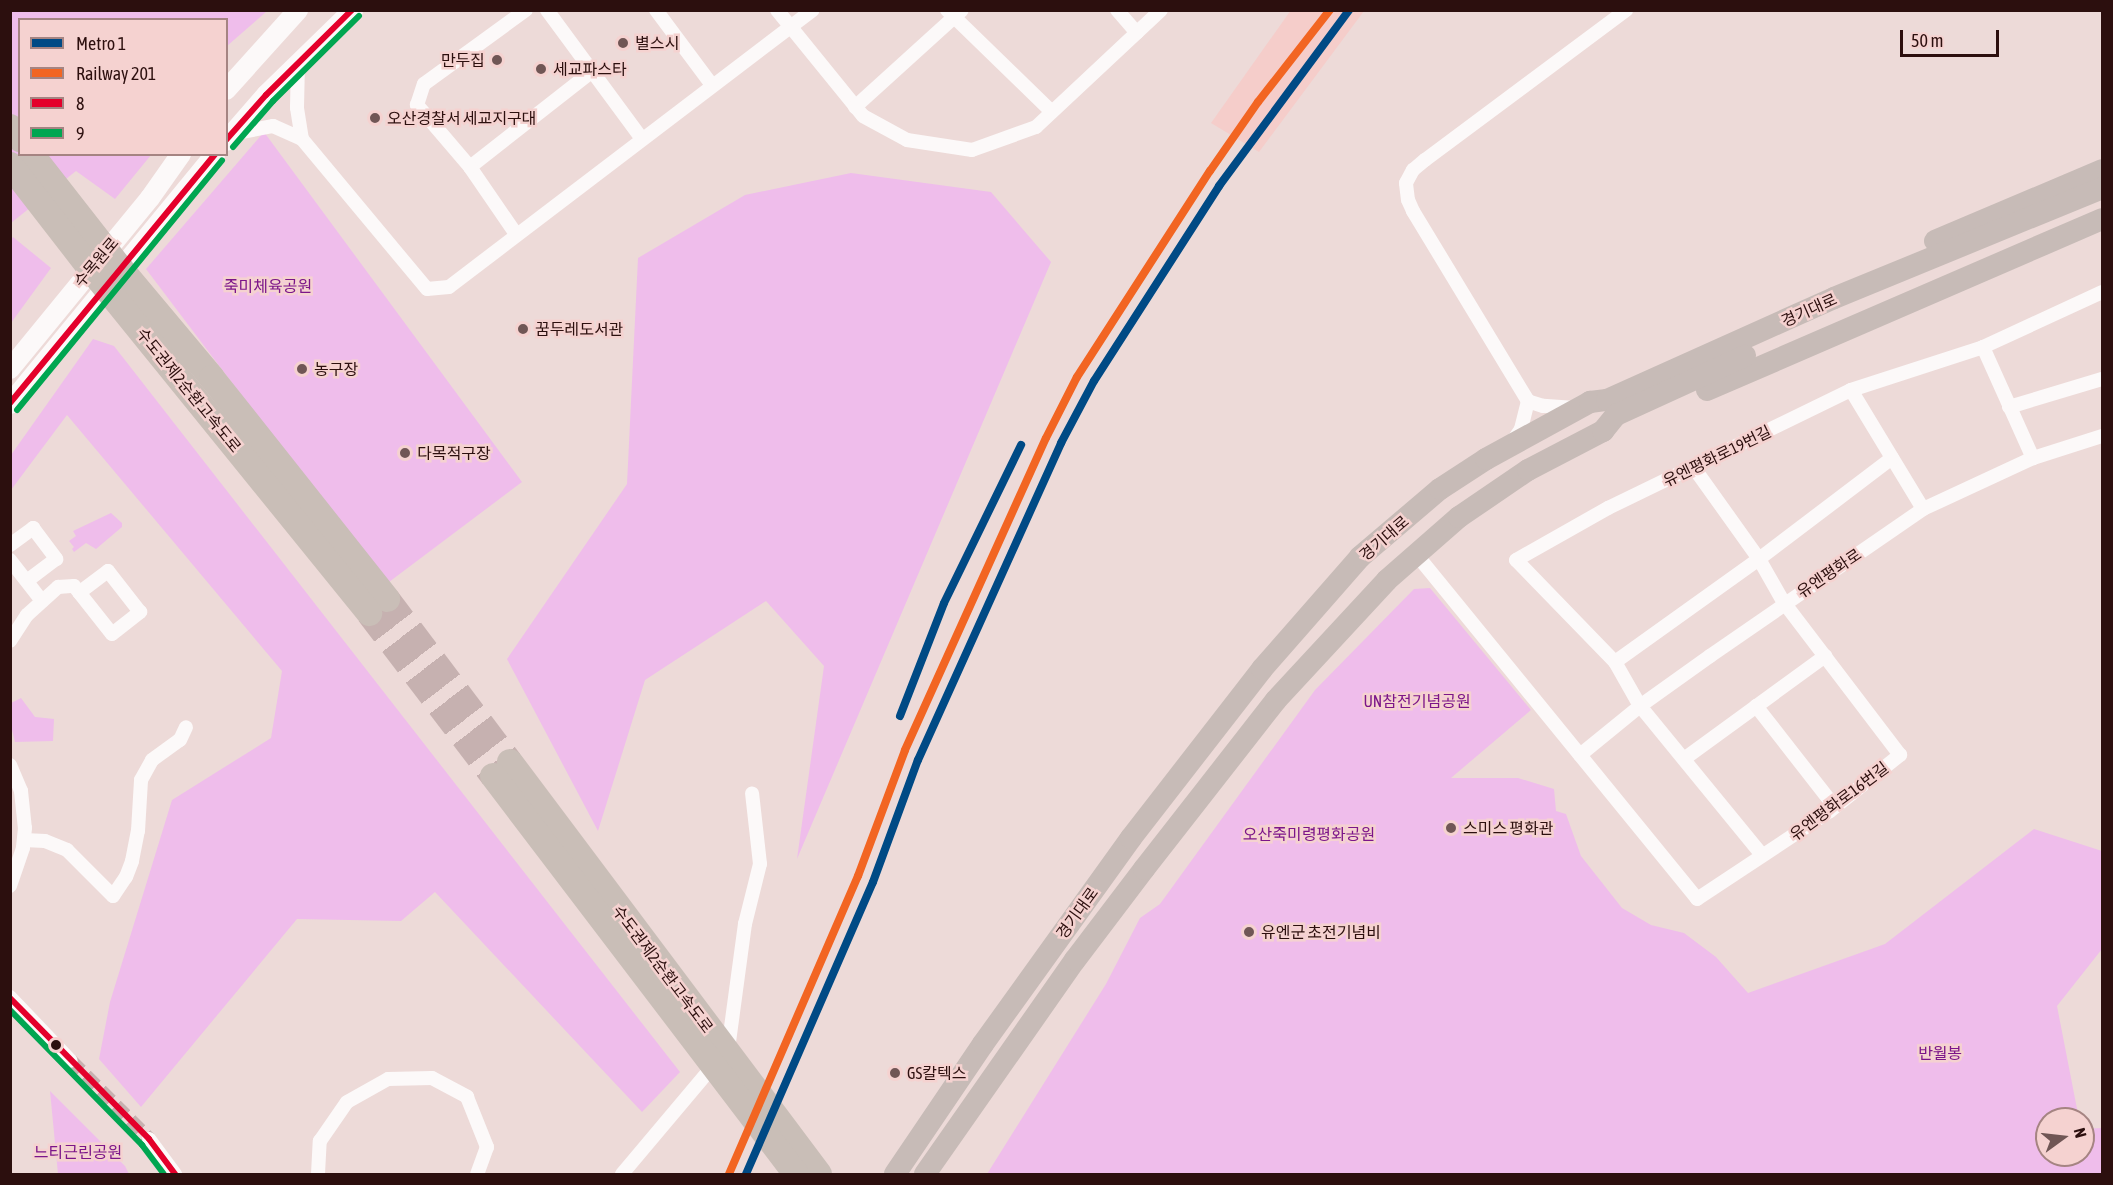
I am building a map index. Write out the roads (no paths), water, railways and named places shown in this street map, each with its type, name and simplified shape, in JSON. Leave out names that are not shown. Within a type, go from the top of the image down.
[{"type":"highway","name":"수도권제2순환고속도로","points":[[10,165],[100,281],[378,606],[212,378],[121,269],[34,156]]},
{"type":"highway","name":"수도권제2순환고속도로","points":[[501,769],[700,1034],[796,1174]]},
{"type":"highway","name":"수도권제2순환고속도로","points":[[700,1034],[819,1174]]},
{"type":"main road","points":[[1584,405],[1603,388],[1762,315],[2103,170]]},
{"type":"main road","name":"경기대로","points":[[895,1174],[990,1035],[1131,838],[1262,669],[1360,557],[1440,489],[1509,446],[1584,405],[1607,400],[1834,298],[2103,188]]},
{"type":"main road","name":"경기대로","points":[[925,1174],[1075,960],[1276,700],[1387,580],[1459,517],[1528,470],[1603,431],[1616,415],[1899,286],[2103,204]]},
{"type":"main road","points":[[1603,431],[1624,428],[1762,365],[2103,219]]},
{"type":"street","points":[[228,88],[298,10]]},
{"type":"street","points":[[230,138],[266,95],[353,10]]},
{"type":"street","points":[[516,234],[470,167],[417,105],[424,84],[526,10]]},
{"type":"street","points":[[547,10],[642,138]]},
{"type":"street","points":[[656,10],[712,85]]},
{"type":"street","points":[[777,10],[863,116],[907,140],[972,150],[1036,127],[1161,10]]},
{"type":"street","points":[[230,138],[273,126],[302,138],[427,289],[449,287],[812,10]]},
{"type":"street","points":[[1116,10],[1137,33]]},
{"type":"street","points":[[1584,405],[1543,406],[1528,401],[1413,210],[1408,200],[1406,183],[1413,170],[1425,160],[1626,10]]},
{"type":"street","points":[[855,107],[954,13],[1052,112]]},
{"type":"street","points":[[298,63],[297,108],[302,138]]},
{"type":"street","points":[[470,167],[591,72]]},
{"type":"street","name":"수목원로","points":[[10,369],[150,198],[180,156]]},
{"type":"street","name":"수목원로","points":[[10,404],[213,156]]},
{"type":"street","name":"유엔평화로19번길","points":[[1762,855],[1640,706],[1615,662],[1516,560],[1608,508],[1851,390],[1983,347],[2103,292]]},
{"type":"street","points":[[1983,347],[2033,458]]},
{"type":"street","points":[[2009,408],[2103,379]]},
{"type":"street","points":[[1851,390],[1923,509]]},
{"type":"street","points":[[1509,446],[1521,429],[1528,401]]},
{"type":"street","name":"유엔평화로","points":[[1580,756],[1640,706],[1784,603],[1923,509],[2033,458],[2103,436]]},
{"type":"street","points":[[1615,662],[1759,559],[1892,458]]},
{"type":"street","name":"유엔평화로16번길","points":[[1580,756],[1696,899],[1834,807],[1900,755],[1784,603],[1759,559],[1694,468]]},
{"type":"street","points":[[10,545],[33,528],[56,559],[27,581]]},
{"type":"street","points":[[1416,554],[1580,756]]},
{"type":"street","points":[[10,560],[42,601]]},
{"type":"street","points":[[10,641],[27,615],[58,587],[74,586],[79,593],[112,634],[140,612],[108,571],[79,593]]},
{"type":"street","points":[[1684,759],[1825,656]]},
{"type":"street","points":[[1756,706],[1834,807]]},
{"type":"street","points":[[24,840],[45,841],[67,850],[114,896],[126,877],[132,861],[138,831],[139,788],[144,772],[152,760],[180,740],[186,727]]},
{"type":"street","points":[[10,765],[21,791],[24,813],[24,840],[19,865],[10,886]]},
{"type":"street","points":[[622,1174],[707,1073],[729,1042],[745,924],[760,864],[752,793]]},
{"type":"street","points":[[10,997],[71,1061]]},
{"type":"street","points":[[318,1174],[320,1141],[347,1102],[388,1079],[432,1078],[467,1097],[487,1147],[477,1174]]},
{"type":"street","points":[[149,1139],[175,1174]]},
{"type":"tunnel","points":[[387,599],[510,762]]},
{"type":"tunnel","points":[[369,613],[493,776]]},
{"type":"tunnel","points":[[71,1061],[149,1139]]},
{"type":"metro line","name":"1","points":[[746,1174],[873,882],[918,760],[1061,443],[1094,381],[1219,186],[1349,10]]},
{"type":"metro line","name":"1","points":[[900,716],[944,603],[1021,445]]},
{"type":"rail line","name":"201","points":[[729,1174],[858,876],[905,750],[1046,438],[1077,377],[1210,171],[1258,102],[1330,10]]},
{"type":"place","name":"별스시","points":[[623,43]]},
{"type":"place","name":"만두집","points":[[497,60]]},
{"type":"place","name":"세교파스타","points":[[541,69]]},
{"type":"place","name":"오산경찰서 세교지구대","points":[[375,118]]},
{"type":"place","name":"꿈두레도서관","points":[[523,329]]},
{"type":"place","name":"농구장","points":[[302,369]]},
{"type":"place","name":"다목적구장","points":[[405,453]]},
{"type":"place","name":"스미스 평화관","points":[[1451,828]]},
{"type":"place","name":"유엔군 초전기념비","points":[[1249,932]]},
{"type":"place","name":"GS칼텍스","points":[[895,1073]]},
{"type":"park label","name":"죽미체육공원","points":[[268,286]]},
{"type":"park label","name":"UN참전기념공원","points":[[1417,701]]},
{"type":"park label","name":"오산죽미령평화공원","points":[[1309,834]]},
{"type":"park label","name":"반월봉","points":[[1940,1053]]},
{"type":"park label","name":"느티근린공원","points":[[78,1152]]}]
